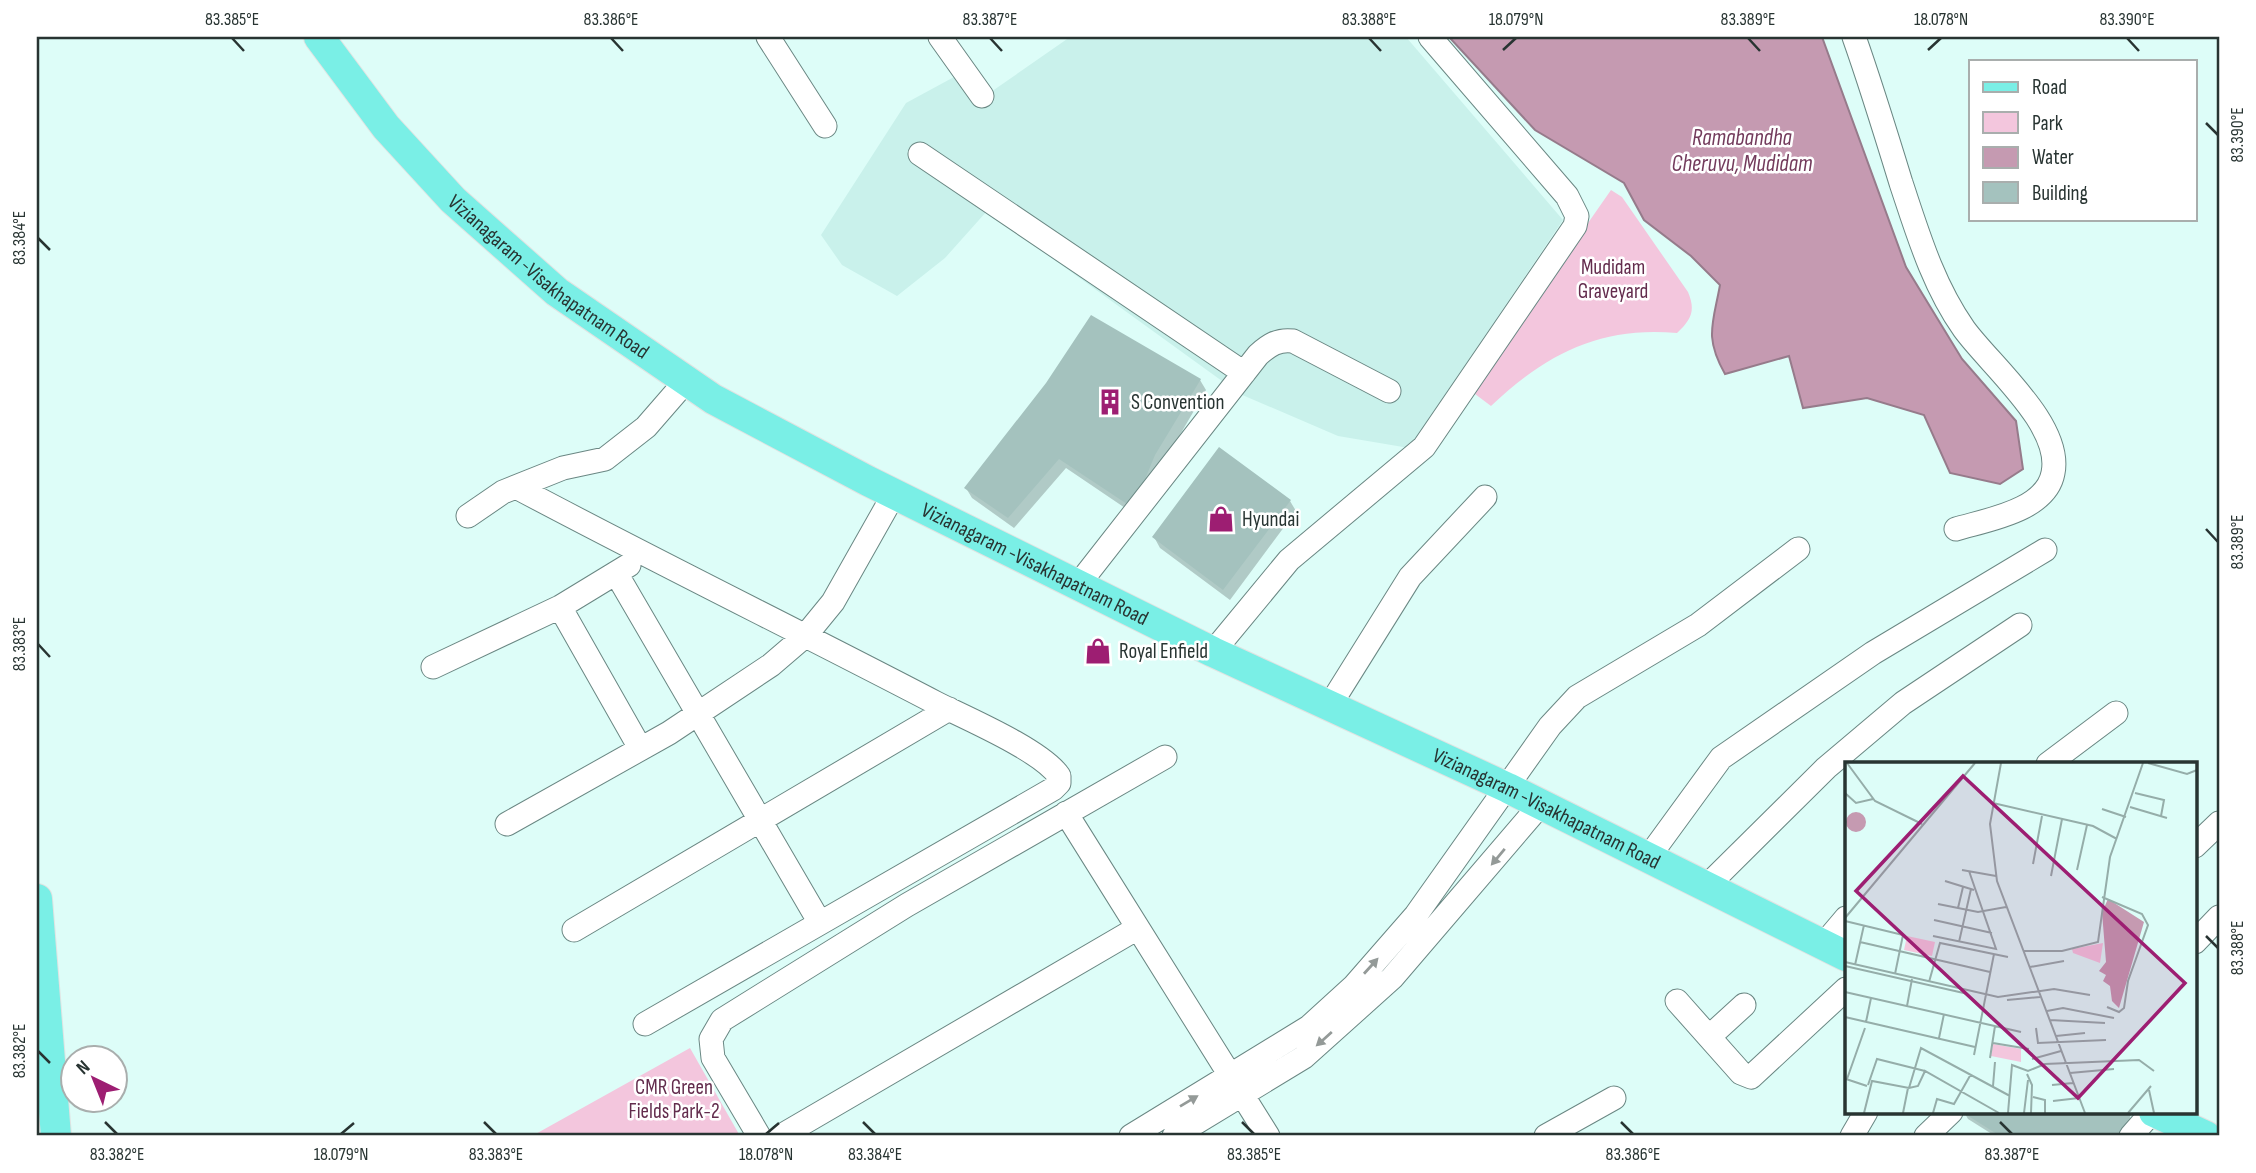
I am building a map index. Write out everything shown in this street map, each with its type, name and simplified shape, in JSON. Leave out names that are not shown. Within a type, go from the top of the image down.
[{"type":"main road","name":"Vizianagaram -Visakhapatnam Road","points":[[318,37],[386,127],[453,200],[557,292],[713,400],[894,494],[1213,652],[1508,788],[1835,950]]},
{"type":"main road","points":[[37,899],[56,1136]]},
{"type":"main road","points":[[2157,1114],[2206,1136]]},
{"type":"street","points":[[768,37],[825,126]]},
{"type":"street","points":[[940,37],[982,96]]},
{"type":"street","points":[[1213,652],[1297,552],[1424,447],[1575,226],[1577,216],[1567,196],[1430,37]]},
{"type":"street","points":[[1854,37],[1917,231],[1937,283],[1964,329],[2036,416],[2054,459],[2052,479],[2029,504],[1956,529]]},
{"type":"street","points":[[920,154],[1244,373]]},
{"type":"street","points":[[1078,585],[1268,346],[1284,340],[1293,341],[1389,391]]},
{"type":"street","points":[[468,516],[485,502],[516,487],[563,468],[605,458],[646,427],[686,381]]},
{"type":"street","points":[[516,487],[644,556],[949,709],[1044,761],[1055,770],[1059,783],[1042,796],[645,1024]]},
{"type":"street","points":[[507,824],[699,713],[771,665],[806,635],[833,602],[894,494]]},
{"type":"street","points":[[1330,705],[1410,577],[1485,497]]},
{"type":"street","points":[[1174,1136],[1309,1027],[1354,986],[1416,915],[1550,726],[1577,697],[1698,625],[1798,550]]},
{"type":"street","points":[[1648,858],[1721,758],[1873,653],[2045,550]]},
{"type":"street","points":[[433,667],[560,607],[644,556]]},
{"type":"street","points":[[616,573],[820,923]]},
{"type":"street","points":[[560,607],[640,748]]},
{"type":"street","points":[[1707,886],[1770,821],[1903,703],[2020,625]]},
{"type":"street","points":[[573,930],[761,822],[949,709]]},
{"type":"street","points":[[2051,762],[2116,713]]},
{"type":"street","points":[[759,1136],[713,1058],[711,1039],[722,1020],[907,905],[1165,757]]},
{"type":"street","points":[[1131,1136],[1304,1057],[1392,978],[1438,928],[1541,804]]},
{"type":"street","points":[[1066,813],[1136,929],[1268,1136]]},
{"type":"street","points":[[2196,845],[2219,823]]},
{"type":"street","points":[[2196,942],[2219,917]]},
{"type":"street","points":[[1835,950],[1845,921]]},
{"type":"street","points":[[780,1136],[1136,929]]},
{"type":"street","points":[[1677,1001],[1741,1073],[1751,1076],[1845,990]]},
{"type":"street","points":[[1709,1037],[1744,1004]]},
{"type":"street","points":[[1546,1136],[1614,1098]]},
{"type":"street","points":[[1852,1136],[1865,1114]]},
{"type":"street","points":[[1926,1136],[1949,1114]]},
{"type":"street","points":[[2131,1136],[2151,1114]]},
{"type":"shaded area","points":[[1070,37],[1406,37],[1563,220],[1409,448],[1338,436],[1240,394],[987,211],[945,258],[897,296],[842,265],[821,235],[906,103],[954,77],[975,103]]},
{"type":"green space","name":"Mudidam Graveyard","points":[[1611,190],[1622,197],[1688,292],[1692,305],[1689,319],[1677,333],[1623,334],[1576,347],[1532,372],[1491,406],[1471,391]]},
{"type":"green space","name":"CMR Green Fields Park-2","points":[[690,1048],[740,1136],[532,1136]]},
{"type":"water","name":"Ramabandha Cheruvu, Mudidam","points":[[1449,37],[1822,37],[1906,267],[1962,359],[2016,421],[2023,469],[2000,484],[1950,473],[1924,415],[1867,398],[1803,408],[1789,356],[1725,374],[1712,340],[1720,285],[1691,256],[1644,220],[1624,183],[1535,130]]},
{"type":"building","name":"S Convention","points":[[1091,315],[1201,379],[1155,455],[1141,489],[1127,504],[1059,459],[1008,518],[964,488],[1046,383]]},
{"type":"building","name":"Hyundai","points":[[1219,447],[1291,500],[1223,590],[1152,537]]},
{"type":"building","points":[[1965,1114],[2132,1114],[2116,1136],[2000,1136]]},
{"type":"place","name":"S Convention","points":[[1110,402]]},
{"type":"place","name":"Hyundai","points":[[1221,519]]},
{"type":"place","name":"Royal Enfield","points":[[1098,651]]}]
